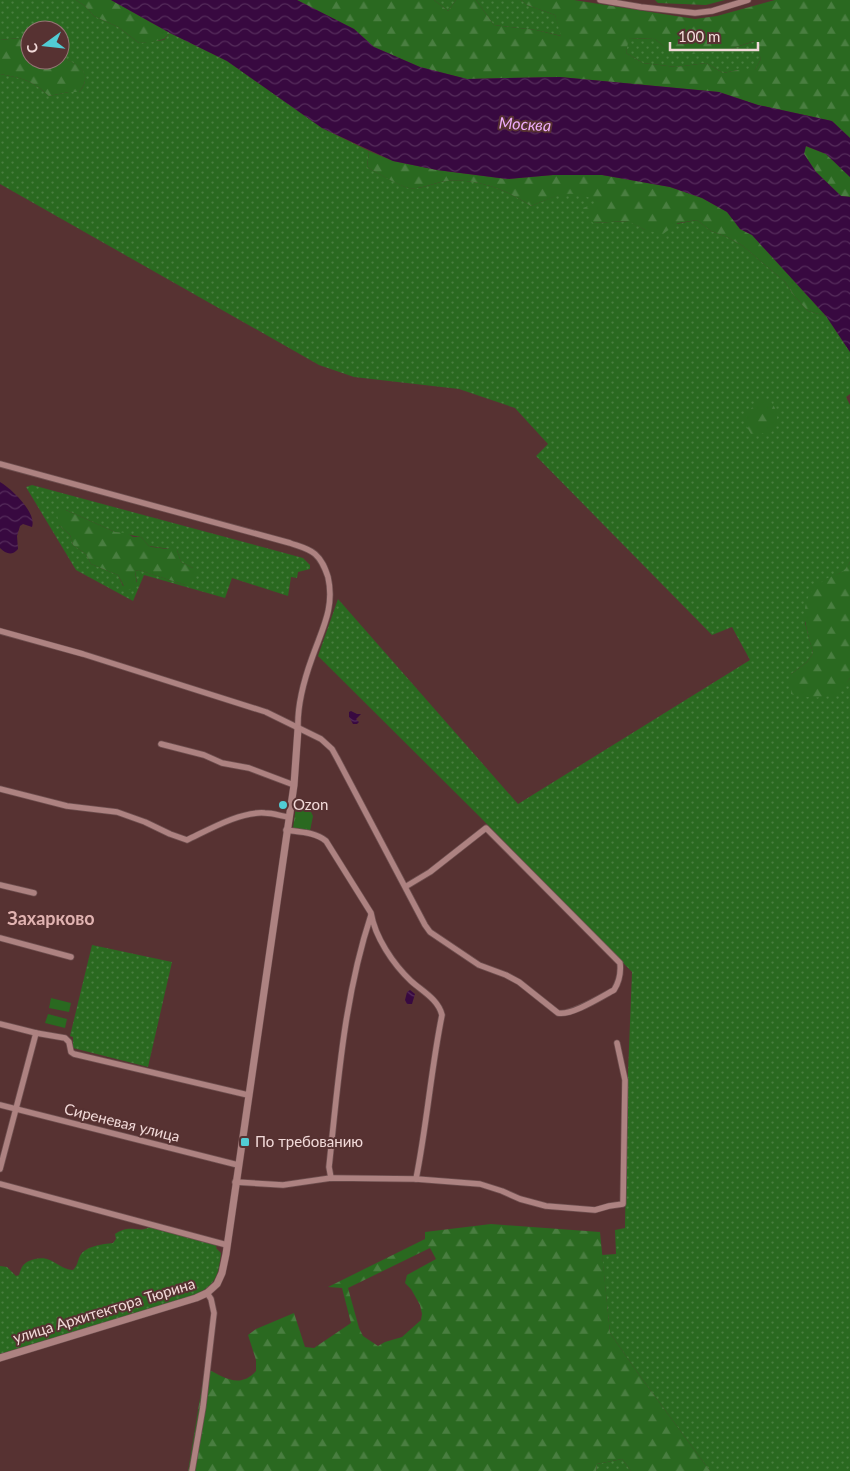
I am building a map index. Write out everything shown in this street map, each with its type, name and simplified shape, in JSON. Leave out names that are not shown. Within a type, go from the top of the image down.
[{"type":"street","points":[[600,0],[695,13],[712,11],[748,0]]},
{"type":"street","points":[[0,464],[290,543],[314,553],[324,566],[330,586],[330,604],[326,621],[311,659],[298,708],[298,729]]},
{"type":"street","points":[[0,631],[83,654],[228,699],[266,712],[320,739],[332,749],[430,932],[479,965],[519,982],[558,1013],[562,1014],[580,1008],[614,990],[617,985],[621,971],[620,963],[486,828],[430,872],[406,887]]},
{"type":"street","name":"улица Архитектора Тюрина","points":[[0,1358],[187,1301],[207,1293],[219,1279],[230,1229],[235,1182],[294,785],[298,729]]},
{"type":"street","points":[[161,744],[204,755],[222,763],[249,768],[294,785]]},
{"type":"street","points":[[0,789],[67,806],[117,812],[187,840],[221,823],[256,813],[288,817]]},
{"type":"street","points":[[286,830],[321,836],[326,841],[371,914],[373,924],[398,966],[409,979],[437,1002],[442,1014],[433,1059],[430,1101],[416,1179]]},
{"type":"street","points":[[0,885],[34,893]]},
{"type":"street","points":[[331,1178],[329,1167],[338,1071],[350,1001],[364,936],[371,914]]},
{"type":"street","points":[[0,938],[71,957]]},
{"type":"street","points":[[0,1024],[65,1038],[69,1042],[71,1052],[74,1054],[248,1095]]},
{"type":"street","points":[[0,1169],[36,1033]]},
{"type":"street","points":[[235,1182],[283,1186],[331,1178],[416,1179],[480,1184],[546,1206],[595,1210],[623,1204],[625,1080],[617,1043]]},
{"type":"street","name":"Сиреневая улица","points":[[0,1105],[238,1165]]},
{"type":"street","points":[[0,1184],[227,1245]]},
{"type":"street","points":[[192,1471],[203,1407],[214,1313],[211,1299],[207,1293]]},
{"type":"green space","points":[[0,0],[76,0],[94,16],[118,27],[139,43],[164,40],[170,33],[227,61],[322,128],[369,151],[367,167],[406,187],[419,188],[447,181],[469,181],[502,190],[531,206],[565,193],[580,194],[600,202],[593,223],[629,221],[645,230],[697,220],[711,231],[743,246],[785,282],[808,311],[826,316],[850,352],[850,394],[846,397],[850,405],[850,562],[845,571],[825,580],[805,623],[813,653],[807,662],[791,674],[821,696],[838,691],[850,678],[850,1471],[710,1471],[610,1333],[602,1255],[616,1254],[615,1230],[625,1228],[627,1099],[632,972],[318,656],[338,599],[518,804],[750,660],[732,627],[712,635],[536,456],[548,444],[515,408],[459,389],[354,377],[319,365],[0,184],[0,74],[26,80],[49,96],[79,92],[83,86],[85,75],[78,66],[70,61],[70,20],[20,20],[20,38],[0,40]]},
{"type":"green space","points":[[76,0],[111,0],[170,33],[164,39],[139,43],[118,27],[94,16]]},
{"type":"green space","points":[[297,0],[434,0],[448,11],[456,0],[476,0],[494,25],[536,30],[561,36],[555,15],[527,5],[521,0],[574,0],[695,19],[717,16],[775,0],[850,0],[850,138],[832,121],[758,105],[719,92],[560,77],[467,79],[420,67],[374,47],[354,29]],"holes":[[[629,38],[655,39],[667,49],[691,54],[725,51],[754,41],[761,59],[755,70],[738,70],[723,73],[706,63],[676,67],[643,63],[626,53]]]},
{"type":"green space","points":[[434,0],[456,0],[448,11]]},
{"type":"green space","points":[[476,0],[521,0],[527,5],[555,15],[562,36],[536,30],[494,25]]},
{"type":"green space","points":[[655,0],[725,0],[706,5],[658,3]]},
{"type":"green space","points":[[20,38],[20,70],[70,70],[70,61],[78,66],[85,75],[84,86],[79,92],[49,96],[26,80],[0,74],[0,40]]},
{"type":"green space","points":[[628,38],[655,39],[667,49],[725,51],[755,41],[761,59],[755,70],[738,70],[723,73],[706,63],[676,67],[643,63],[626,53]]},
{"type":"green space","points":[[805,146],[826,154],[850,177],[850,197],[841,196],[816,172],[804,154]]},
{"type":"green space","points":[[369,151],[393,161],[437,170],[507,179],[553,175],[602,175],[670,187],[702,198],[727,212],[740,229],[752,235],[826,316],[808,311],[785,282],[743,246],[711,231],[697,220],[678,223],[663,234],[645,230],[628,221],[593,223],[583,208],[599,202],[580,195],[565,194],[531,206],[502,190],[469,181],[447,181],[418,188],[409,188],[367,167]]},
{"type":"green space","points":[[759,399],[769,400],[775,408],[777,420],[771,433],[751,434],[746,423],[747,415]]},
{"type":"green space","points":[[32,485],[303,558],[310,565],[310,569],[298,572],[297,578],[291,577],[288,596],[232,578],[225,598],[144,575],[133,601],[76,570],[26,487]],"holes":[[[66,510],[115,532],[141,537],[149,546],[177,550],[181,562],[193,568],[185,585],[139,570],[135,571],[137,582],[123,586],[118,575],[91,564],[86,554],[73,545],[70,535],[59,525]]]},
{"type":"green space","points":[[66,510],[115,532],[127,533],[133,537],[141,537],[149,546],[167,549],[174,548],[177,550],[181,562],[193,568],[196,576],[191,583],[185,585],[139,570],[135,571],[137,586],[126,590],[118,575],[91,564],[86,554],[73,545],[70,535],[59,525],[57,514],[59,511]]},
{"type":"green space","points":[[850,562],[850,678],[840,691],[829,696],[809,697],[791,694],[791,674],[807,662],[813,653],[805,613],[809,595],[816,586],[826,579],[842,572]]},
{"type":"green space","points":[[296,807],[310,810],[313,816],[310,831],[293,828]]},
{"type":"green space","points":[[92,945],[172,962],[148,1067],[73,1048],[73,1037],[70,1036]]},
{"type":"green space","points":[[51,998],[71,1003],[69,1012],[49,1008]]},
{"type":"green space","points":[[48,1014],[67,1019],[65,1028],[45,1023]]},
{"type":"green space","points":[[491,1224],[600,1232],[610,1333],[710,1471],[631,1471],[622,1459],[597,1464],[596,1471],[188,1471],[205,1368],[231,1380],[237,1381],[250,1377],[256,1371],[256,1360],[248,1335],[256,1329],[294,1313],[305,1347],[314,1348],[351,1323],[342,1288],[328,1287],[425,1239],[425,1232]],"holes":[[[430,1248],[436,1259],[407,1275],[405,1283],[411,1289],[420,1305],[421,1320],[402,1337],[378,1346],[363,1336],[348,1288]]]},
{"type":"green space","points":[[150,1227],[217,1245],[216,1248],[221,1253],[214,1281],[205,1289],[190,1297],[0,1354],[0,1266],[7,1267],[16,1276],[19,1275],[22,1266],[26,1263],[41,1258],[51,1260],[73,1270],[80,1256],[86,1250],[95,1246],[113,1243],[116,1239],[115,1234],[126,1229],[141,1230]]},
{"type":"green space","points":[[622,1459],[631,1471],[596,1471],[597,1464]]},
{"type":"water","name":"Москва","points":[[111,0],[297,0],[354,29],[374,47],[420,67],[467,79],[560,77],[719,92],[758,105],[832,121],[850,138],[850,177],[826,154],[806,146],[804,154],[816,172],[841,196],[850,197],[850,352],[826,316],[752,235],[740,229],[727,212],[702,198],[670,187],[602,175],[553,175],[507,179],[437,170],[393,161],[322,128],[227,61],[170,33]]},
{"type":"water","points":[[0,482],[22,502],[33,521],[32,527],[23,524],[20,526],[17,536],[18,549],[11,553],[4,552],[0,548]]},
{"type":"water","points":[[349,712],[361,714],[356,719],[359,722],[357,724],[353,724],[349,717]]},
{"type":"water","points":[[410,990],[415,994],[412,1004],[407,1004],[405,1000],[407,992]]},
{"type":"place","name":"Ozon","points":[[283,805]]},
{"type":"place","name":"По требованию","points":[[245,1142]]},
{"type":"district","name":"Захарково","points":[[51,919]]}]
